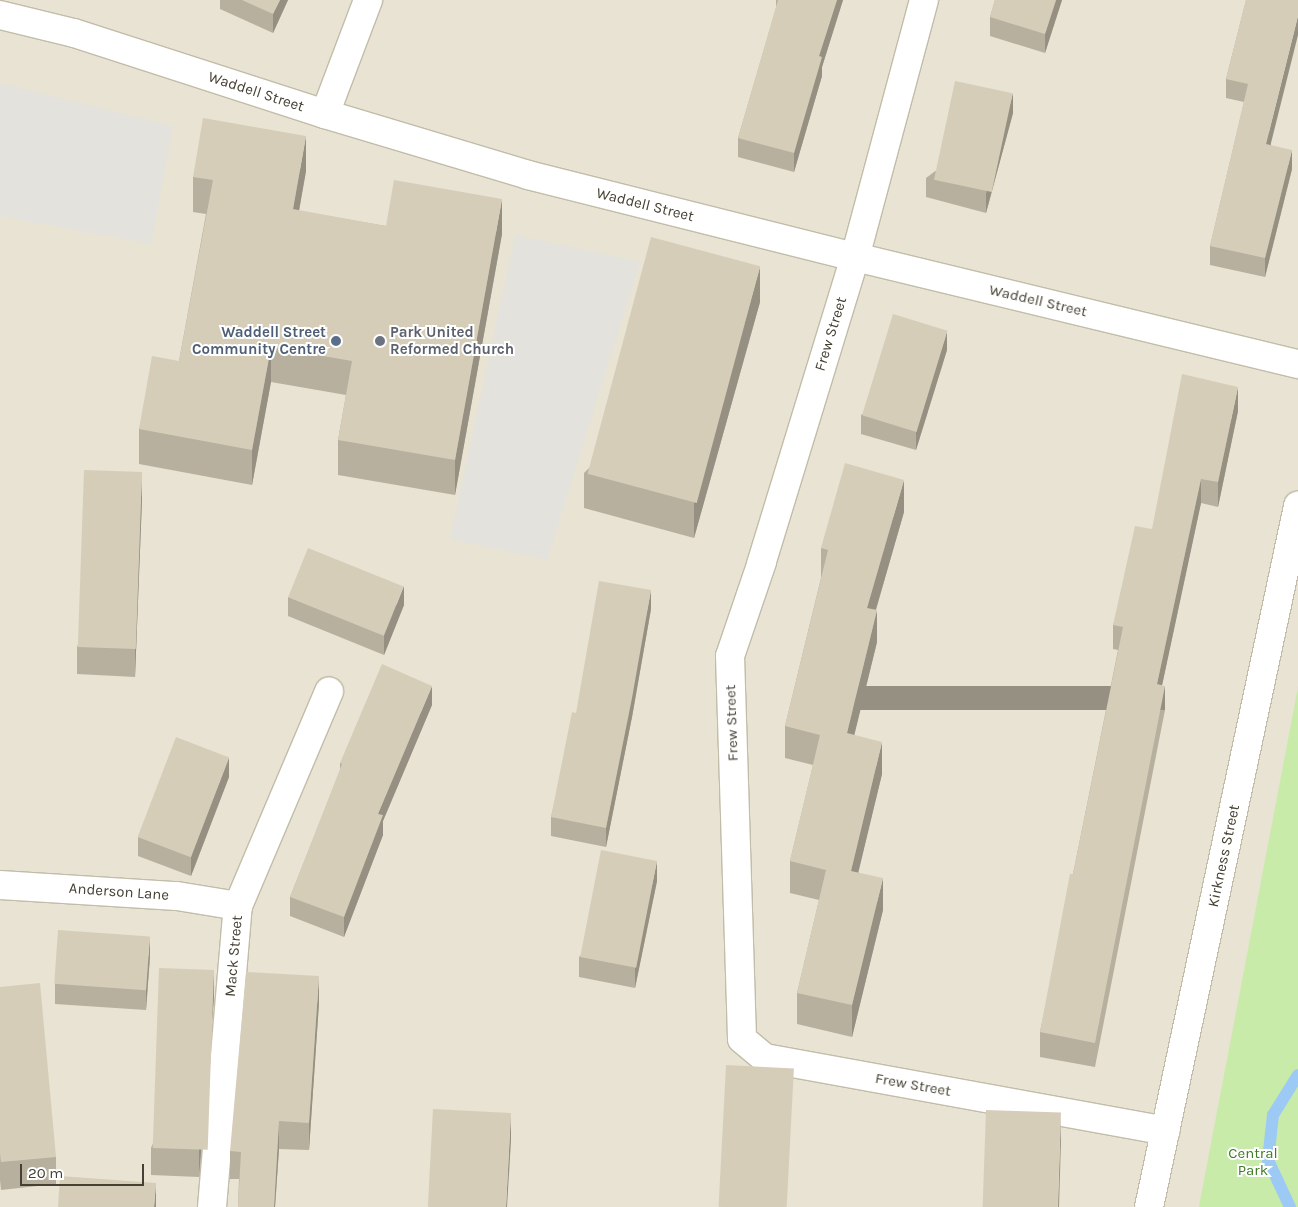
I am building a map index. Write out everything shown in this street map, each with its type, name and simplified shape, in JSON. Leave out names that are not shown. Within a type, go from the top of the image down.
[{"type":"street","points":[[325,114],[368,0]]},
{"type":"street","name":"Frew Street","points":[[924,0],[855,257],[762,562],[730,656],[742,1039],[764,1058],[1165,1131]]},
{"type":"street","name":"Waddell Street","points":[[0,15],[74,33],[325,114],[528,175],[855,257],[1298,364]]},
{"type":"street","name":"Kirkness Street","points":[[1149,1207],[1298,506]]},
{"type":"street","name":"Mack Street","points":[[212,1207],[238,906],[329,692]]},
{"type":"street","name":"Anderson Lane","points":[[0,885],[177,896],[238,906]]},
{"type":"shaded area","points":[[0,0],[1298,0],[1298,1207],[0,1207]]},
{"type":"shaded area","points":[[0,83],[173,126],[151,244],[0,216]]},
{"type":"shaded area","points":[[515,235],[640,262],[547,560],[450,539]]},
{"type":"green space","name":"Central Park","points":[[1298,687],[1298,1207],[1199,1207],[1200,1201]]},
{"type":"building","points":[[242,0],[280,0],[273,14]]},
{"type":"building","points":[[778,0],[837,0],[819,56],[822,57],[794,153],[738,138]]},
{"type":"building","points":[[995,0],[1056,0],[1045,34],[990,17]]},
{"type":"building","points":[[1246,0],[1298,0],[1298,16],[1266,144],[1292,150],[1265,258],[1210,246],[1248,84],[1226,79]]},
{"type":"building","points":[[955,81],[1013,93],[992,192],[934,180]]},
{"type":"building","name":"Waddell Street Community Centre","points":[[203,118],[306,136],[293,209],[386,226],[394,180],[502,199],[455,460],[338,440],[352,361],[271,347],[252,450],[139,429],[152,356],[179,361],[213,180],[193,177]]},
{"type":"building","points":[[651,237],[760,266],[697,503],[588,474]]},
{"type":"building","points":[[893,314],[948,331],[917,432],[862,415]]},
{"type":"building","points":[[1182,374],[1238,387],[1218,482],[1201,479],[1157,684],[1165,686],[1095,1043],[1040,1032],[1070,874],[1073,874],[1123,627],[1113,625],[1135,526],[1152,529]]},
{"type":"building","points":[[845,463],[904,480],[867,608],[877,610],[847,733],[882,742],[851,871],[883,878],[852,1005],[797,993],[826,870],[790,861],[820,735],[785,726],[828,550],[821,548]]},
{"type":"building","points":[[84,470],[142,472],[136,649],[78,647]]},
{"type":"building","points":[[308,548],[403,587],[384,636],[288,597]]},
{"type":"building","points":[[599,581],[651,590],[606,828],[551,817],[572,712],[576,713]]},
{"type":"building","points":[[382,664],[432,686],[378,814],[383,815],[344,917],[290,897],[342,764],[340,763]]},
{"type":"building","points":[[176,737],[229,757],[191,857],[138,837]]},
{"type":"building","points":[[601,850],[657,861],[636,968],[580,957]]},
{"type":"building","points":[[58,930],[150,936],[146,990],[54,984]]},
{"type":"building","points":[[159,968],[214,970],[208,1150],[153,1148]]},
{"type":"building","points":[[246,972],[319,976],[309,1123],[279,1121],[274,1207],[238,1207],[241,1152],[230,1151]]},
{"type":"building","points":[[40,983],[56,1157],[1,1162],[0,987]]},
{"type":"building","points":[[726,1065],[794,1069],[787,1207],[719,1207]]},
{"type":"building","points":[[433,1109],[511,1113],[506,1207],[428,1207]]},
{"type":"building","points":[[986,1110],[1061,1113],[1058,1207],[983,1207]]},
{"type":"building","points":[[60,1176],[156,1183],[154,1207],[58,1207]]},
{"type":"waterway","points":[[1290,1207],[1268,1160],[1273,1115],[1298,1075]]},
{"type":"place","name":"Waddell Street Community Centre","points":[[336,341]]},
{"type":"place","name":"Park United Reformed Church","points":[[380,341]]}]
